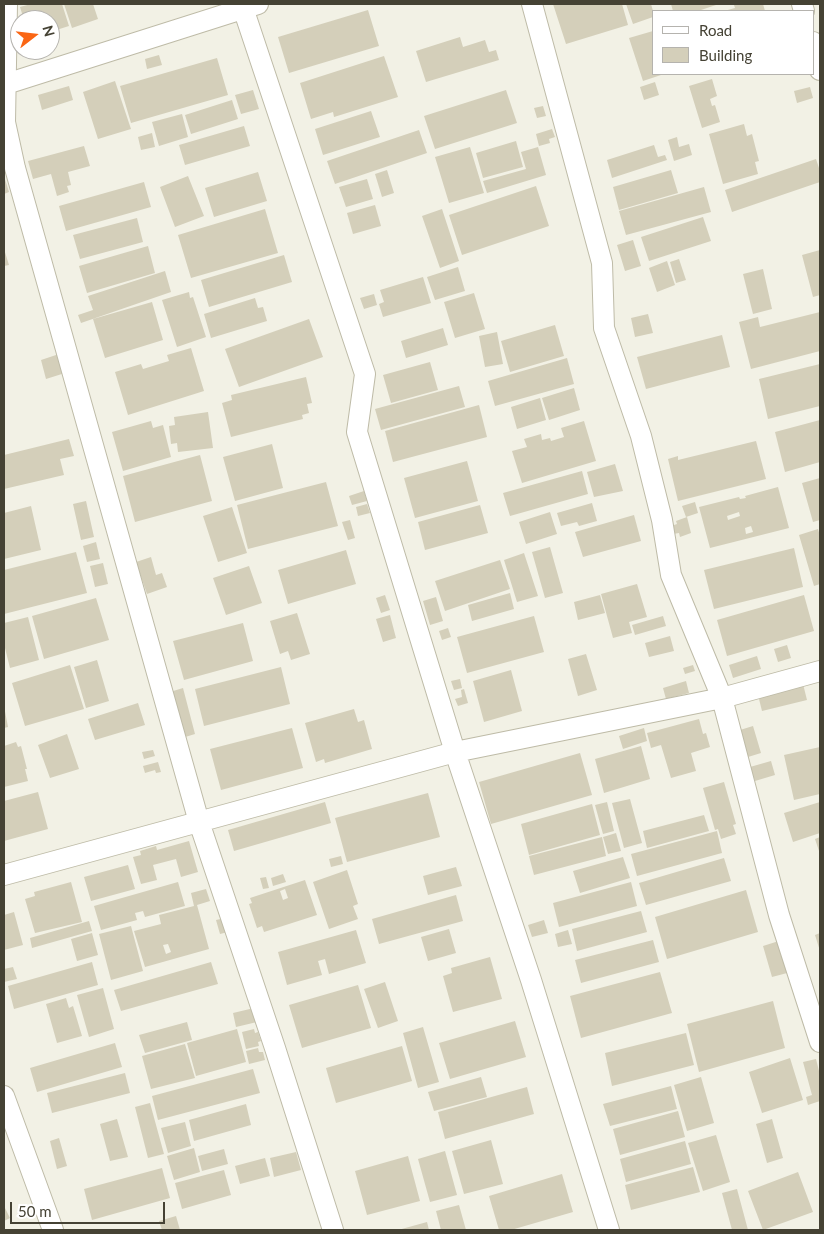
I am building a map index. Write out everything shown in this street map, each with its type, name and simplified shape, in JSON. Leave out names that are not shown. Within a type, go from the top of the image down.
[{"type":"street","points":[[7,4],[4,122],[15,168],[199,822],[275,1048],[333,1230]]},
{"type":"street","points":[[532,4],[602,263],[604,328],[641,436],[662,520],[671,575],[722,698],[779,915],[820,1042]]},
{"type":"street","points":[[5,83],[250,6],[365,374],[357,432],[455,752],[531,980],[609,1230]]},
{"type":"street","points":[[814,46],[820,70]]},
{"type":"street","points":[[4,875],[455,752],[722,698],[820,671]]},
{"type":"street","points":[[4,1096],[53,1230]]},
{"type":"building","points":[[31,4],[62,4],[69,26],[60,29],[60,10],[21,10],[20,7]]},
{"type":"building","points":[[64,4],[93,4],[98,19],[72,28]]},
{"type":"building","points":[[553,4],[622,4],[628,25],[566,44]]},
{"type":"building","points":[[626,4],[651,4],[652,17],[633,24]]},
{"type":"building","points":[[671,4],[719,4],[701,10],[673,10]]},
{"type":"building","points":[[763,4],[765,10],[728,10],[735,8],[734,5]]},
{"type":"building","points":[[368,10],[379,46],[289,73],[278,37]]},
{"type":"building","points":[[652,31],[652,75],[661,75],[643,81],[629,38]]},
{"type":"building","points":[[460,37],[463,47],[485,40],[489,52],[496,50],[499,60],[426,82],[416,51]]},
{"type":"building","points":[[159,55],[162,65],[147,69],[145,59]]},
{"type":"building","points":[[384,56],[398,97],[334,117],[333,112],[311,119],[300,83]]},
{"type":"building","points":[[217,58],[228,95],[131,123],[120,86]]},
{"type":"building","points":[[712,79],[717,96],[710,99],[712,106],[715,105],[720,122],[702,128],[689,86]]},
{"type":"building","points":[[115,81],[131,129],[98,139],[83,92]]},
{"type":"building","points":[[655,82],[659,95],[644,100],[640,87]]},
{"type":"building","points":[[69,86],[73,100],[42,110],[38,95]]},
{"type":"building","points":[[810,87],[813,98],[797,103],[794,91]]},
{"type":"building","points":[[253,90],[259,109],[241,114],[235,95]]},
{"type":"building","points":[[506,90],[517,123],[435,149],[424,116]]},
{"type":"building","points":[[232,100],[238,119],[191,134],[185,115]]},
{"type":"building","points":[[543,106],[546,116],[537,118],[534,108]]},
{"type":"building","points":[[371,111],[380,137],[323,155],[315,129]]},
{"type":"building","points":[[182,114],[188,137],[159,146],[152,122]]},
{"type":"building","points":[[744,124],[747,136],[752,134],[759,161],[755,162],[758,174],[723,184],[709,134]]},
{"type":"building","points":[[244,126],[250,146],[185,165],[179,145]]},
{"type":"building","points":[[552,129],[555,137],[549,139],[550,143],[539,146],[536,134]]},
{"type":"building","points":[[419,130],[427,153],[335,184],[327,161]]},
{"type":"building","points":[[152,133],[155,147],[141,150],[138,137]]},
{"type":"building","points":[[677,137],[679,147],[689,144],[692,155],[674,161],[668,140]]},
{"type":"building","points":[[516,141],[523,167],[483,178],[476,153]]},
{"type":"building","points":[[654,145],[658,157],[665,155],[667,160],[612,178],[607,160]]},
{"type":"building","points":[[84,146],[90,166],[68,172],[71,185],[67,186],[69,192],[57,196],[51,174],[33,179],[28,161]]},
{"type":"building","points":[[470,147],[484,193],[449,203],[435,157]]},
{"type":"building","points":[[538,147],[546,175],[487,193],[483,181],[526,169],[521,152]]},
{"type":"building","points":[[816,159],[820,171],[820,182],[732,212],[725,190]]},
{"type":"building","points":[[387,170],[394,193],[382,197],[375,174]]},
{"type":"building","points":[[671,170],[678,193],[619,210],[613,187]]},
{"type":"building","points":[[258,172],[267,201],[214,217],[205,188]]},
{"type":"building","points":[[4,176],[9,192],[4,194]]},
{"type":"building","points":[[188,176],[204,216],[175,227],[160,187]]},
{"type":"building","points":[[367,179],[373,199],[346,207],[339,187]]},
{"type":"building","points":[[144,182],[151,207],[66,231],[59,206]]},
{"type":"building","points":[[536,186],[549,226],[462,255],[449,215]]},
{"type":"building","points":[[704,187],[711,212],[626,235],[619,211]]},
{"type":"building","points":[[375,205],[381,226],[353,234],[347,213]]},
{"type":"building","points":[[265,209],[278,253],[191,278],[178,235]]},
{"type":"building","points":[[442,209],[459,261],[440,268],[422,216]]},
{"type":"building","points":[[703,217],[711,241],[649,261],[641,237]]},
{"type":"building","points":[[137,218],[143,242],[80,259],[73,235]]},
{"type":"building","points":[[633,240],[641,266],[625,271],[617,245]]},
{"type":"building","points":[[148,246],[155,273],[87,293],[79,266]]},
{"type":"building","points":[[4,249],[9,265],[4,266]]},
{"type":"building","points":[[820,250],[820,295],[813,297],[802,255]]},
{"type":"building","points":[[284,255],[292,282],[209,307],[201,280]]},
{"type":"building","points":[[679,259],[686,280],[676,283],[670,262]]},
{"type":"building","points":[[667,261],[675,285],[657,292],[649,268]]},
{"type":"building","points":[[458,267],[465,291],[435,300],[427,277]]},
{"type":"building","points":[[763,269],[772,309],[753,314],[743,274]]},
{"type":"building","points":[[165,271],[171,292],[81,323],[78,315],[93,310],[88,296]]},
{"type":"building","points":[[423,277],[431,303],[383,317],[379,304],[384,302],[380,290]]},
{"type":"building","points":[[189,292],[190,298],[193,297],[206,337],[177,347],[162,300]]},
{"type":"building","points":[[474,293],[485,329],[455,338],[444,302]]},
{"type":"building","points":[[374,294],[377,305],[364,309],[360,298]]},
{"type":"building","points":[[255,298],[258,308],[263,307],[267,321],[211,338],[204,314]]},
{"type":"building","points":[[152,302],[163,340],[105,358],[93,319]]},
{"type":"building","points":[[820,312],[820,351],[751,369],[739,322],[758,317],[760,327]]},
{"type":"building","points":[[648,314],[653,333],[635,337],[631,318]]},
{"type":"building","points":[[309,319],[323,357],[239,387],[225,349]]},
{"type":"building","points":[[555,325],[564,356],[510,372],[501,341]]},
{"type":"building","points":[[443,328],[448,345],[406,358],[401,341]]},
{"type":"building","points":[[497,332],[503,364],[485,367],[479,336]]},
{"type":"building","points":[[722,335],[730,367],[646,389],[637,357]]},
{"type":"building","points":[[191,348],[204,391],[128,415],[115,372],[141,364],[143,369],[169,361],[167,355]]},
{"type":"building","points":[[59,354],[65,373],[46,379],[41,360]]},
{"type":"building","points":[[567,358],[574,384],[495,406],[488,381]]},
{"type":"building","points":[[430,362],[438,390],[391,403],[383,375]]},
{"type":"building","points":[[820,364],[820,406],[768,419],[759,379]]},
{"type":"building","points":[[306,377],[312,403],[307,404],[309,413],[302,415],[303,419],[231,437],[222,403],[232,400],[231,395]]},
{"type":"building","points":[[459,386],[465,407],[381,430],[375,409]]},
{"type":"building","points":[[574,388],[580,410],[549,420],[542,398]]},
{"type":"building","points":[[540,398],[546,420],[517,429],[511,407]]},
{"type":"building","points":[[479,405],[487,437],[393,462],[385,431]]},
{"type":"building","points":[[208,412],[213,448],[178,452],[177,443],[171,444],[169,426],[175,425],[174,417]]},
{"type":"building","points":[[820,420],[820,462],[785,472],[775,432]]},
{"type":"building","points":[[151,421],[153,428],[163,425],[171,457],[123,471],[112,432]]},
{"type":"building","points":[[584,421],[596,461],[522,483],[512,451],[527,447],[524,439],[541,434],[542,440],[550,438],[551,441],[564,437],[561,428]]},
{"type":"building","points":[[69,439],[74,456],[60,459],[64,475],[4,489],[4,455]]},
{"type":"building","points":[[756,441],[766,479],[678,501],[668,459],[678,456],[678,460]]},
{"type":"building","points":[[272,444],[283,488],[235,501],[223,457]]},
{"type":"building","points":[[200,455],[212,501],[135,522],[123,476]]},
{"type":"building","points":[[467,461],[478,501],[415,518],[404,478]]},
{"type":"building","points":[[615,464],[623,491],[594,497],[587,472]]},
{"type":"building","points":[[582,471],[588,494],[510,516],[503,493]]},
{"type":"building","points":[[820,478],[820,520],[813,522],[802,483]]},
{"type":"building","points":[[326,482],[338,526],[248,549],[237,505]]},
{"type":"building","points":[[778,487],[789,528],[710,548],[699,507],[739,497],[740,499],[746,498],[745,496]],"holes":[[[739,512],[740,516],[728,520],[727,516]],[[751,526],[753,532],[746,534],[745,528]]]},
{"type":"building","points":[[364,491],[367,501],[352,505],[349,496]]},
{"type":"building","points":[[86,501],[94,537],[81,540],[73,504]]},
{"type":"building","points":[[695,502],[698,513],[686,517],[682,506]]},
{"type":"building","points":[[592,503],[597,521],[579,526],[577,522],[561,526],[557,513]]},
{"type":"building","points":[[367,504],[370,513],[358,516],[356,507]]},
{"type":"building","points":[[480,505],[488,533],[425,550],[418,522]]},
{"type":"building","points":[[31,506],[41,550],[4,559],[4,513]]},
{"type":"building","points":[[232,507],[247,553],[218,562],[203,516]]},
{"type":"building","points":[[550,512],[557,534],[526,544],[519,522]]},
{"type":"building","points":[[634,515],[641,541],[583,557],[575,532]]},
{"type":"building","points":[[687,517],[691,533],[680,537],[679,533],[673,534],[671,526],[677,524],[676,521]]},
{"type":"building","points":[[350,520],[355,538],[348,540],[342,522]]},
{"type":"building","points":[[818,529],[820,536],[820,584],[814,586],[799,535]]},
{"type":"building","points":[[96,542],[100,559],[87,562],[83,546]]},
{"type":"building","points":[[550,547],[563,593],[545,598],[532,552]]},
{"type":"building","points":[[794,548],[803,587],[714,609],[704,570]]},
{"type":"building","points":[[346,550],[356,584],[288,604],[278,570]]},
{"type":"building","points":[[76,552],[87,593],[4,614],[4,570]]},
{"type":"building","points":[[524,553],[538,596],[517,602],[504,560]]},
{"type":"building","points":[[151,557],[156,575],[162,573],[167,587],[147,594],[136,562]]},
{"type":"building","points":[[500,560],[510,589],[445,611],[435,581]]},
{"type":"building","points":[[103,563],[108,584],[95,587],[90,566]]},
{"type":"building","points":[[249,566],[262,603],[226,615],[213,578]]},
{"type":"building","points":[[637,584],[647,617],[629,622],[632,633],[613,638],[601,594]]},
{"type":"building","points":[[510,593],[514,609],[472,621],[468,605]]},
{"type":"building","points":[[385,595],[390,610],[381,613],[376,598]]},
{"type":"building","points":[[600,595],[605,613],[578,620],[574,602]]},
{"type":"building","points":[[804,595],[814,631],[727,656],[717,620]]},
{"type":"building","points":[[436,597],[443,621],[430,625],[423,601]]},
{"type":"building","points":[[96,598],[109,640],[44,659],[32,616]]},
{"type":"building","points":[[297,613],[310,654],[291,660],[288,651],[280,654],[270,621]]},
{"type":"building","points":[[390,615],[396,638],[383,642],[376,619]]},
{"type":"building","points":[[534,616],[544,652],[467,673],[457,637]]},
{"type":"building","points":[[663,616],[666,626],[635,635],[632,625]]},
{"type":"building","points":[[28,617],[39,660],[10,668],[4,644],[4,623]]},
{"type":"building","points":[[243,623],[253,661],[184,680],[173,641]]},
{"type":"building","points":[[448,628],[451,637],[442,640],[439,631]]},
{"type":"building","points":[[670,636],[674,651],[649,657],[645,643]]},
{"type":"building","points":[[787,645],[791,658],[778,662],[774,649]]},
{"type":"building","points":[[586,654],[597,690],[578,696],[568,659]]},
{"type":"building","points":[[757,656],[761,669],[733,678],[729,665]]},
{"type":"building","points":[[97,660],[109,701],[86,708],[74,667]]},
{"type":"building","points":[[70,665],[84,709],[25,726],[12,683]]},
{"type":"building","points":[[693,665],[695,671],[685,674],[683,668]]},
{"type":"building","points":[[281,667],[290,704],[204,726],[195,689]]},
{"type":"building","points":[[511,670],[522,711],[484,722],[473,681]]},
{"type":"building","points":[[460,679],[462,688],[454,690],[451,681]]},
{"type":"building","points":[[686,681],[689,693],[666,699],[663,688]]},
{"type":"building","points":[[803,684],[807,700],[762,711],[758,695]]},
{"type":"building","points":[[183,688],[195,734],[182,738],[170,692]]},
{"type":"building","points":[[464,689],[468,703],[458,706],[455,699],[462,697],[461,690]]},
{"type":"building","points":[[138,703],[145,725],[95,740],[88,719]]},
{"type":"building","points":[[4,706],[8,727],[4,728]]},
{"type":"building","points":[[354,709],[358,722],[364,720],[372,749],[325,763],[324,759],[316,762],[305,723]]},
{"type":"building","points":[[699,719],[703,734],[706,733],[710,747],[691,753],[696,771],[671,778],[661,745],[651,748],[647,733]]},
{"type":"building","points":[[753,726],[761,753],[748,757],[740,730]]},
{"type":"building","points":[[292,728],[303,768],[221,790],[210,749]]},
{"type":"building","points":[[644,728],[647,741],[623,749],[619,736]]},
{"type":"building","points":[[67,734],[79,769],[50,778],[38,745]]},
{"type":"building","points":[[16,742],[18,747],[21,746],[28,781],[4,787],[4,746]]},
{"type":"building","points":[[641,746],[650,779],[604,793],[595,759]]},
{"type":"building","points":[[820,747],[820,794],[794,800],[784,755]]},
{"type":"building","points":[[153,750],[155,756],[144,759],[142,752]]},
{"type":"building","points":[[580,753],[592,795],[491,824],[479,782]]},
{"type":"building","points":[[771,761],[775,775],[755,781],[750,767]]},
{"type":"building","points":[[158,762],[161,772],[156,773],[155,770],[145,773],[143,766]]},
{"type":"building","points":[[724,782],[736,824],[733,825],[736,834],[721,839],[718,829],[715,830],[703,788]]},
{"type":"building","points":[[38,792],[48,829],[4,841],[4,801]]},
{"type":"building","points":[[428,793],[440,837],[347,862],[335,818]]},
{"type":"building","points":[[630,799],[642,843],[624,848],[612,803]]},
{"type":"building","points":[[325,802],[331,823],[234,851],[228,830]]},
{"type":"building","points":[[607,802],[614,831],[603,834],[595,805]]},
{"type":"building","points":[[820,802],[820,833],[793,842],[784,813]]},
{"type":"building","points":[[592,804],[600,835],[529,855],[521,824]]},
{"type":"building","points":[[704,815],[709,831],[647,848],[643,831]]},
{"type":"building","points":[[717,831],[722,853],[637,876],[631,854]]},
{"type":"building","points":[[616,833],[621,851],[608,854],[603,837]]},
{"type":"building","points":[[602,837],[606,856],[534,875],[529,856]]},
{"type":"building","points":[[820,837],[820,854],[815,839]]},
{"type":"building","points":[[189,841],[198,872],[181,877],[176,859],[153,865],[157,880],[141,884],[133,857],[141,855],[140,851],[156,846],[157,850]]},
{"type":"building","points":[[341,856],[343,864],[331,867],[329,859]]},
{"type":"building","points":[[623,857],[630,878],[580,893],[573,871]]},
{"type":"building","points":[[724,858],[731,881],[646,905],[639,883]]},
{"type":"building","points":[[128,865],[135,889],[91,901],[84,877]]},
{"type":"building","points":[[456,867],[462,886],[428,895],[423,876]]},
{"type":"building","points":[[347,870],[358,904],[353,906],[358,919],[329,929],[313,882]]},
{"type":"building","points":[[283,874],[286,882],[273,886],[271,878]]},
{"type":"building","points":[[266,877],[269,888],[263,889],[260,878]]},
{"type":"building","points":[[305,880],[317,915],[264,932],[262,926],[257,928],[249,904],[252,903],[250,898]],"holes":[[[285,889],[288,898],[283,900],[280,891]]]},
{"type":"building","points":[[71,882],[82,922],[35,933],[25,899],[35,896],[34,892]]},
{"type":"building","points":[[178,882],[185,906],[145,917],[143,911],[135,913],[137,920],[101,930],[94,906]]},
{"type":"building","points":[[631,882],[637,906],[559,927],[553,903]]},
{"type":"building","points":[[206,889],[210,901],[197,905],[209,949],[145,967],[134,931],[161,924],[159,915],[194,906],[191,893]],"holes":[[[168,944],[171,952],[166,954],[163,945]]]},
{"type":"building","points":[[746,890],[758,932],[667,959],[655,917]]},
{"type":"building","points":[[456,895],[463,921],[379,944],[372,919]]},
{"type":"building","points":[[641,911],[647,932],[577,951],[572,929]]},
{"type":"building","points":[[14,912],[23,945],[4,950],[4,915]]},
{"type":"building","points":[[225,918],[228,932],[220,934],[216,920]]},
{"type":"building","points":[[544,920],[548,933],[532,937],[528,925]]},
{"type":"building","points":[[89,921],[92,931],[32,948],[30,938]]},
{"type":"building","points":[[131,926],[143,971],[111,980],[99,934]]},
{"type":"building","points":[[449,929],[456,953],[428,961],[421,937]]},
{"type":"building","points":[[356,930],[366,963],[329,974],[325,959],[318,961],[322,975],[287,985],[278,952]]},
{"type":"building","points":[[568,930],[572,944],[558,947],[555,934]]},
{"type":"building","points":[[92,933],[98,955],[77,961],[71,939]]},
{"type":"building","points":[[820,933],[820,951],[815,935]]},
{"type":"building","points":[[653,940],[659,962],[581,983],[575,960]]},
{"type":"building","points":[[782,940],[791,972],[772,977],[763,946]]},
{"type":"building","points":[[490,957],[502,999],[453,1012],[443,976],[452,973],[451,968]]},
{"type":"building","points":[[92,962],[98,985],[14,1009],[8,986]]},
{"type":"building","points":[[211,962],[218,984],[121,1011],[114,990]]},
{"type":"building","points":[[13,967],[17,979],[4,982],[4,969]]},
{"type":"building","points":[[660,972],[672,1013],[581,1038],[570,996]]},
{"type":"building","points":[[385,982],[398,1021],[378,1028],[364,989]]},
{"type":"building","points":[[358,985],[371,1028],[302,1048],[289,1005]]},
{"type":"building","points":[[103,988],[114,1029],[89,1037],[77,995]]},
{"type":"building","points":[[66,998],[69,1008],[73,1006],[82,1036],[57,1043],[46,1004]]},
{"type":"building","points":[[773,1001],[785,1048],[699,1072],[687,1024]]},
{"type":"building","points":[[254,1008],[257,1022],[236,1027],[233,1013]]},
{"type":"building","points":[[515,1021],[526,1057],[450,1079],[439,1043]]},
{"type":"building","points":[[187,1022],[192,1040],[145,1053],[139,1035]]},
{"type":"building","points":[[423,1027],[439,1082],[418,1088],[403,1033]]},
{"type":"building","points":[[237,1029],[246,1062],[196,1076],[187,1043]]},
{"type":"building","points":[[254,1029],[255,1033],[258,1032],[261,1041],[258,1042],[259,1046],[246,1049],[242,1032]]},
{"type":"building","points":[[686,1033],[694,1065],[612,1086],[605,1053]]},
{"type":"building","points":[[115,1043],[122,1067],[37,1092],[30,1068]]},
{"type":"building","points":[[185,1044],[195,1078],[151,1089],[142,1056]]},
{"type":"building","points":[[402,1046],[412,1081],[336,1103],[326,1068]]},
{"type":"building","points":[[258,1048],[259,1052],[263,1052],[265,1060],[249,1064],[246,1051]]},
{"type":"building","points":[[790,1058],[803,1100],[762,1113],[749,1072]]},
{"type":"building","points":[[816,1059],[820,1075],[820,1101],[808,1105],[806,1097],[812,1095],[803,1062]]},
{"type":"building","points":[[253,1069],[260,1093],[158,1120],[152,1096]]},
{"type":"building","points":[[125,1073],[130,1093],[52,1113],[47,1093]]},
{"type":"building","points":[[481,1077],[487,1097],[434,1111],[428,1092]]},
{"type":"building","points":[[701,1077],[714,1123],[687,1131],[674,1085]]},
{"type":"building","points":[[671,1086],[677,1109],[610,1126],[603,1104]]},
{"type":"building","points":[[527,1087],[534,1114],[445,1139],[438,1112]]},
{"type":"building","points":[[150,1103],[164,1154],[148,1158],[135,1107]]},
{"type":"building","points":[[246,1104],[251,1125],[194,1141],[189,1120]]},
{"type":"building","points":[[678,1111],[685,1137],[620,1155],[613,1129]]},
{"type":"building","points":[[117,1119],[128,1157],[110,1161],[100,1124]]},
{"type":"building","points":[[772,1119],[783,1158],[767,1163],[756,1124]]},
{"type":"building","points":[[185,1122],[191,1146],[168,1153],[161,1128]]},
{"type":"building","points":[[716,1135],[730,1182],[703,1191],[688,1143]]},
{"type":"building","points":[[59,1138],[67,1166],[57,1169],[50,1141]]},
{"type":"building","points":[[491,1140],[503,1184],[464,1194],[452,1151]]},
{"type":"building","points":[[685,1141],[691,1164],[626,1182],[620,1159]]},
{"type":"building","points":[[194,1148],[200,1172],[174,1180],[167,1156]]},
{"type":"building","points":[[224,1149],[228,1164],[202,1171],[198,1156]]},
{"type":"building","points":[[445,1151],[457,1195],[430,1202],[418,1159]]},
{"type":"building","points":[[296,1152],[301,1170],[274,1177],[270,1158]]},
{"type":"building","points":[[408,1156],[420,1201],[367,1215],[355,1171]]},
{"type":"building","points":[[265,1158],[270,1176],[240,1184],[235,1166]]},
{"type":"building","points":[[693,1167],[700,1192],[631,1210],[625,1185]]},
{"type":"building","points":[[162,1168],[170,1198],[92,1220],[84,1189]]},
{"type":"building","points":[[224,1170],[231,1195],[182,1209],[175,1183]]},
{"type":"building","points":[[798,1172],[813,1212],[763,1230],[748,1191]]},
{"type":"building","points":[[562,1174],[573,1212],[511,1230],[499,1230],[489,1196]]},
{"type":"building","points":[[737,1189],[748,1230],[732,1230],[722,1193]]},
{"type":"building","points":[[459,1205],[466,1230],[441,1230],[436,1211]]},
{"type":"building","points":[[4,1206],[10,1218],[4,1221]]},
{"type":"building","points":[[176,1216],[180,1230],[162,1230],[159,1221]]},
{"type":"building","points":[[427,1222],[429,1230],[398,1230]]}]
